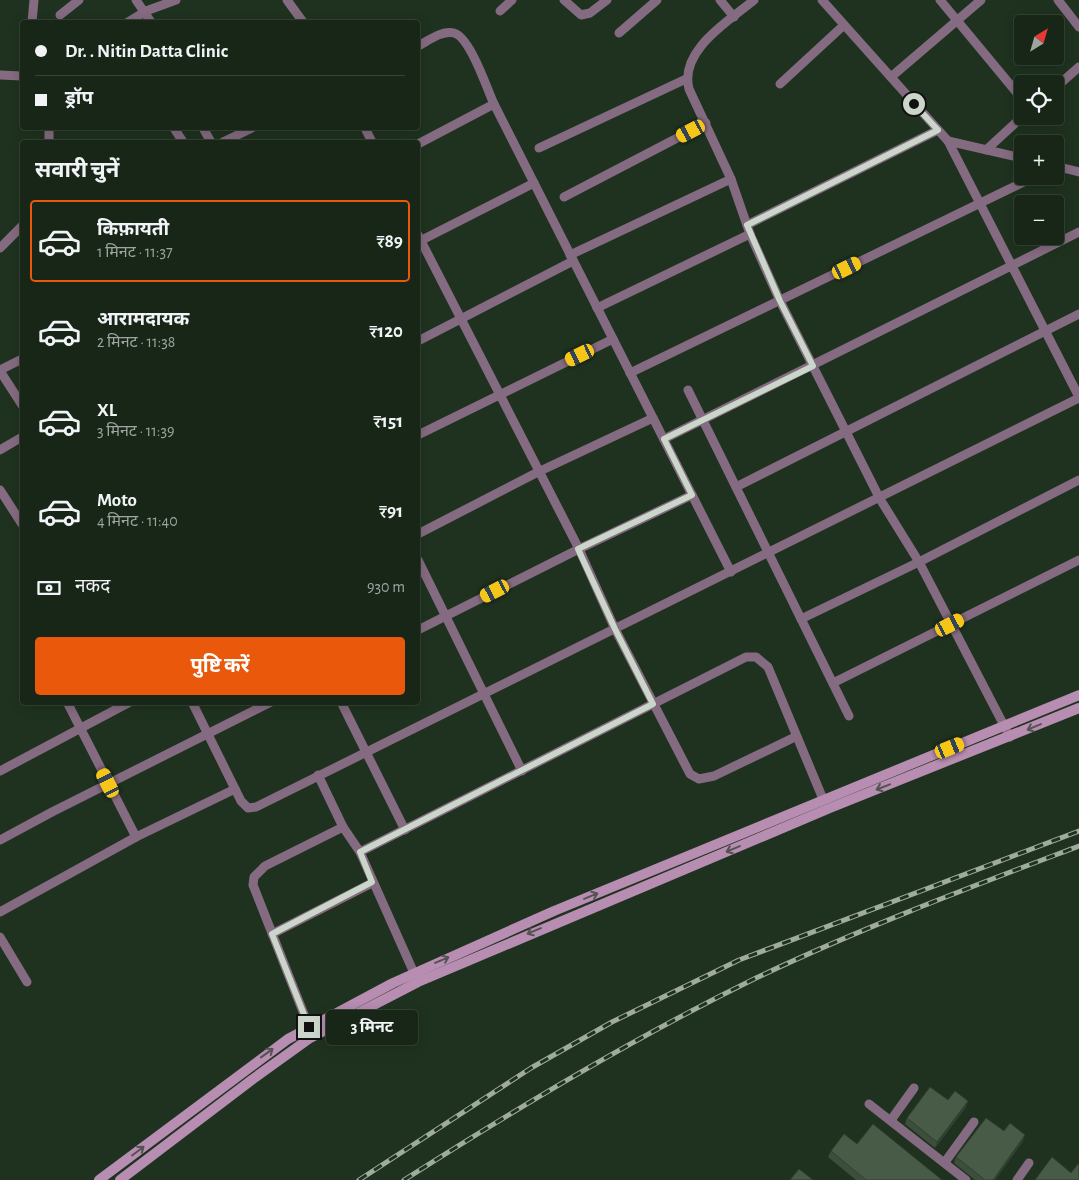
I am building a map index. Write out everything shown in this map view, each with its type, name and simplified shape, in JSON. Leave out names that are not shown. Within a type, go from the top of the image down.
[{"type":"street","points":[[32,20],[34,0]]},
{"type":"street","points":[[60,15],[79,0]]},
{"type":"street","points":[[136,0],[151,20]]},
{"type":"street","points":[[131,20],[146,11],[176,0]]},
{"type":"street","points":[[287,0],[302,20]]},
{"type":"street","points":[[500,11],[512,0]]},
{"type":"street","points":[[564,0],[581,15],[590,13],[607,0]]},
{"type":"street","points":[[620,33],[657,0]]},
{"type":"street","points":[[720,0],[734,18]]},
{"type":"street","points":[[754,0],[697,52],[688,70],[686,79],[731,179],[748,229],[780,301],[880,499],[919,562],[950,625],[1006,725],[1010,737]]},
{"type":"street","points":[[194,705],[241,801],[248,808],[256,807],[880,499],[1079,398],[948,142],[822,0]]},
{"type":"street","points":[[940,0],[1014,90]]},
{"type":"street","points":[[891,77],[981,0]]},
{"type":"street","points":[[1058,0],[1079,27]]},
{"type":"street","points":[[780,84],[844,25]]},
{"type":"street","points":[[420,45],[442,34],[454,33],[462,38],[469,48],[494,104],[731,572]]},
{"type":"street","points":[[1064,80],[1079,67]]},
{"type":"street","points":[[0,75],[20,76]]},
{"type":"street","points":[[539,148],[686,79]]},
{"type":"street","points":[[420,143],[494,104]]},
{"type":"street","points":[[564,197],[706,123]]},
{"type":"street","points":[[986,150],[1014,124]]},
{"type":"street","points":[[227,140],[248,130]]},
{"type":"street","points":[[597,308],[938,130]]},
{"type":"street","points":[[948,142],[1014,156]]},
{"type":"street","points":[[1064,169],[1079,172]]},
{"type":"street","points":[[420,340],[461,320],[572,258],[731,179]]},
{"type":"street","points":[[420,238],[534,183]]},
{"type":"street","points":[[630,373],[1018,185]]},
{"type":"street","points":[[0,248],[20,228]]},
{"type":"street","points":[[664,439],[1079,232]]},
{"type":"street","points":[[420,243],[578,549],[615,629],[690,774],[699,779],[714,776],[795,737]]},
{"type":"street","points":[[736,487],[1079,314]]},
{"type":"street","points":[[420,434],[613,339]]},
{"type":"street","points":[[20,360],[0,370],[20,402]]},
{"type":"street","points":[[688,390],[850,716]]},
{"type":"street","points":[[420,533],[538,472],[653,418]]},
{"type":"street","points":[[0,450],[20,438]]},
{"type":"street","points":[[801,618],[919,562],[1079,480]]},
{"type":"street","points":[[0,490],[20,521]]},
{"type":"street","points":[[420,629],[578,549],[692,495]]},
{"type":"street","points":[[833,683],[1079,560]]},
{"type":"street","points":[[420,564],[522,771]]},
{"type":"street","points":[[360,852],[746,657],[756,657],[768,667],[795,737],[823,799]]},
{"type":"street","points":[[99,1180],[252,1064],[309,1027],[414,973],[554,911],[1079,695]]},
{"type":"street","points":[[69,705],[136,837]]},
{"type":"street","points":[[0,771],[124,705]]},
{"type":"street","points":[[0,840],[108,783],[265,705]]},
{"type":"street","points":[[342,705],[405,830]]},
{"type":"street","points":[[120,1180],[310,1038],[418,982],[830,808],[1079,708]]},
{"type":"street","points":[[318,776],[343,826],[360,852],[414,973]]},
{"type":"street","points":[[0,912],[136,837],[235,789]]},
{"type":"street","points":[[309,1027],[254,885],[254,877],[258,870],[343,826]]},
{"type":"street","points":[[272,934],[372,882]]},
{"type":"street","points":[[0,937],[27,982]]},
{"type":"street","points":[[891,1120],[914,1088]]},
{"type":"street","points":[[869,1104],[966,1180]]},
{"type":"street","points":[[945,1162],[974,1122]]},
{"type":"street","points":[[1016,1180],[1029,1163]]},
{"type":"building","points":[[930,1087],[948,1100],[955,1091],[968,1101],[937,1142],[907,1118]]},
{"type":"building","points":[[986,1118],[1004,1131],[1010,1123],[1025,1135],[993,1180],[985,1180],[956,1157]]},
{"type":"building","points":[[873,1124],[942,1180],[866,1180],[831,1151],[844,1134],[857,1144]]},
{"type":"building","points":[[1052,1157],[1071,1173],[1078,1164],[1079,1180],[1035,1180]]},
{"type":"building","points":[[799,1169],[813,1180],[790,1180]]},
{"type":"railway","points":[[359,1180],[531,1068],[612,1022],[739,960],[1079,831]]},
{"type":"railway","points":[[404,1180],[577,1074],[756,978],[876,925],[1079,846]]},
{"type":"route","points":[[309,1027],[272,934],[372,882],[360,852],[653,704],[615,629],[578,549],[692,495],[664,439],[813,366],[780,301],[747,225],[938,130],[914,104]]}]
